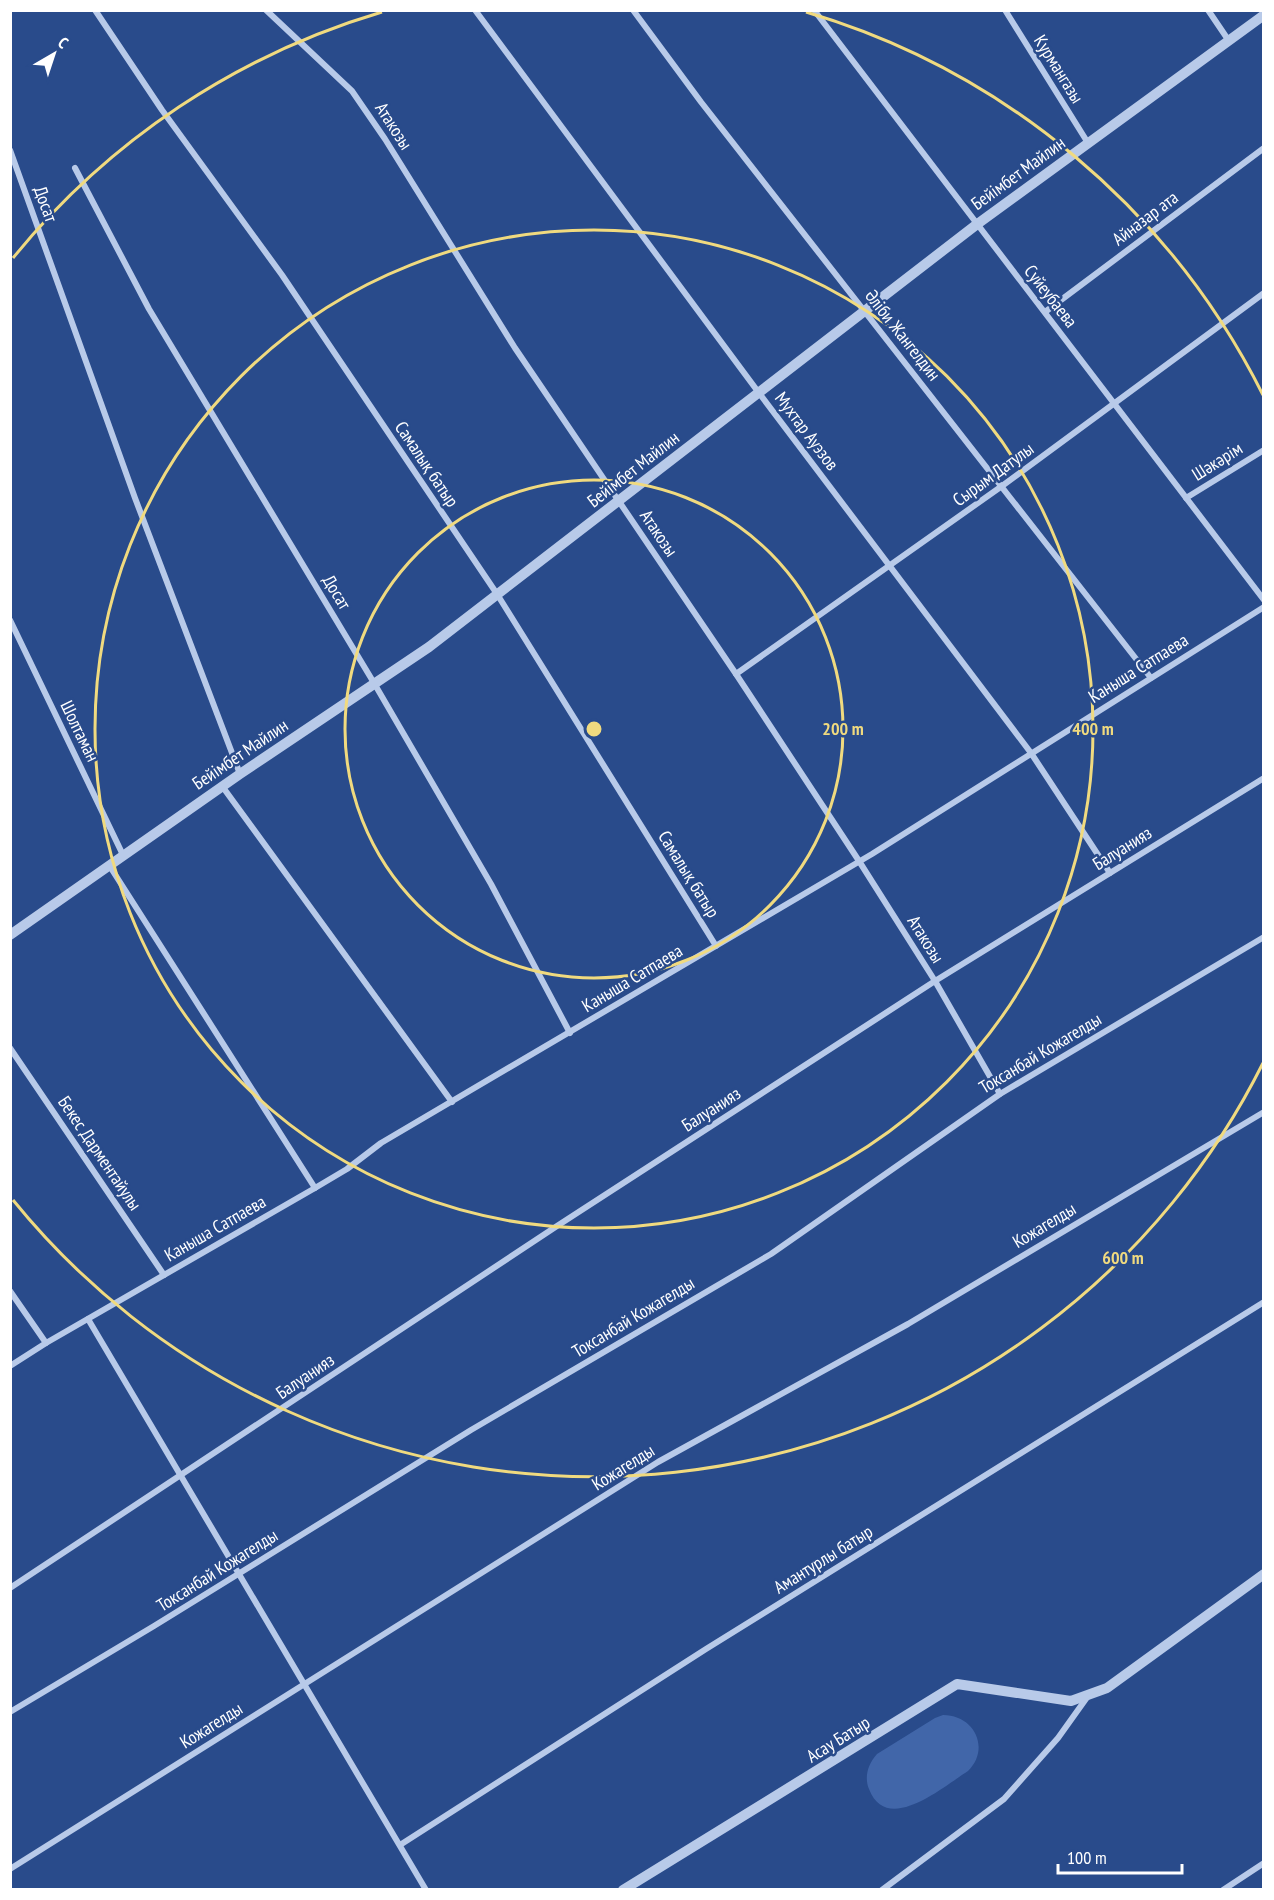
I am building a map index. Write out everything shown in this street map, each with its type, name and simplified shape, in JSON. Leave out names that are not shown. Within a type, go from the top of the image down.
[{"type":"street","name":"Самалық батыр","points":[[95,10],[162,110],[282,275],[497,594],[716,946]]},
{"type":"street","name":"Атакозы","points":[[266,10],[352,91],[385,139],[515,348],[736,674],[859,861],[935,981],[1000,1094]]},
{"type":"street","name":"Мухтар Ауэзов","points":[[475,10],[759,393],[1031,753],[1110,873]]},
{"type":"street","name":"Әліби Жангелдин","points":[[633,10],[709,111],[1151,678]]},
{"type":"street","name":"Суйеубаева","points":[[814,10],[1263,600]]},
{"type":"street","name":"Курмангазы","points":[[1005,10],[1088,143]]},
{"type":"street","points":[[1208,10],[1229,41]]},
{"type":"street","name":"Бейімбет Майлин","points":[[12,931],[429,647],[976,225],[1263,15]]},
{"type":"street","name":"Айназар ата","points":[[1045,312],[1263,148]]},
{"type":"street","name":"Досат","points":[[10,150],[135,498],[240,774]]},
{"type":"street","name":"Досат","points":[[75,168],[149,309],[491,884],[570,1033]]},
{"type":"street","name":"Сырым Датулы","points":[[736,674],[1002,486],[1263,293]]},
{"type":"street","name":"Шәкәрім","points":[[1186,498],[1263,450]]},
{"type":"street","name":"Каныша Сатпаева","points":[[10,1366],[347,1169],[381,1143],[859,861],[1263,607]]},
{"type":"street","name":"Шолтаман","points":[[10,620],[123,855]]},
{"type":"street","name":"Балуанияз","points":[[10,1588],[557,1226],[935,981],[1263,778]]},
{"type":"street","points":[[222,786],[452,1102]]},
{"type":"street","points":[[109,865],[315,1188]]},
{"type":"street","name":"Токсанбай Кожагелды","points":[[10,1712],[471,1430],[771,1254],[1000,1094],[1263,937]]},
{"type":"street","name":"Бекес Дарментайулы","points":[[10,1048],[164,1275]]},
{"type":"street","name":"Кожагелды","points":[[10,1869],[658,1462],[908,1324],[1263,1112]]},
{"type":"street","points":[[10,1291],[46,1343]]},
{"type":"street","name":"Амантурлы батыр","points":[[400,1845],[706,1649],[1263,1302]]},
{"type":"street","points":[[88,1319],[426,1890]]},
{"type":"street","name":"Асау Батыр","points":[[623,1890],[957,1684],[1071,1701],[1088,1695],[1107,1688],[1263,1574]]},
{"type":"street","name":"Асау Батыр","points":[[882,1890],[1004,1799],[1058,1738],[1088,1695]]},
{"type":"street","points":[[1223,1890],[1263,1863]]},
{"type":"shaded area","points":[[943,1715],[954,1716],[963,1721],[976,1734],[978,1753],[975,1762],[968,1771],[931,1796],[916,1803],[902,1808],[889,1808],[877,1802],[869,1789],[867,1780],[869,1766],[877,1754]]}]
